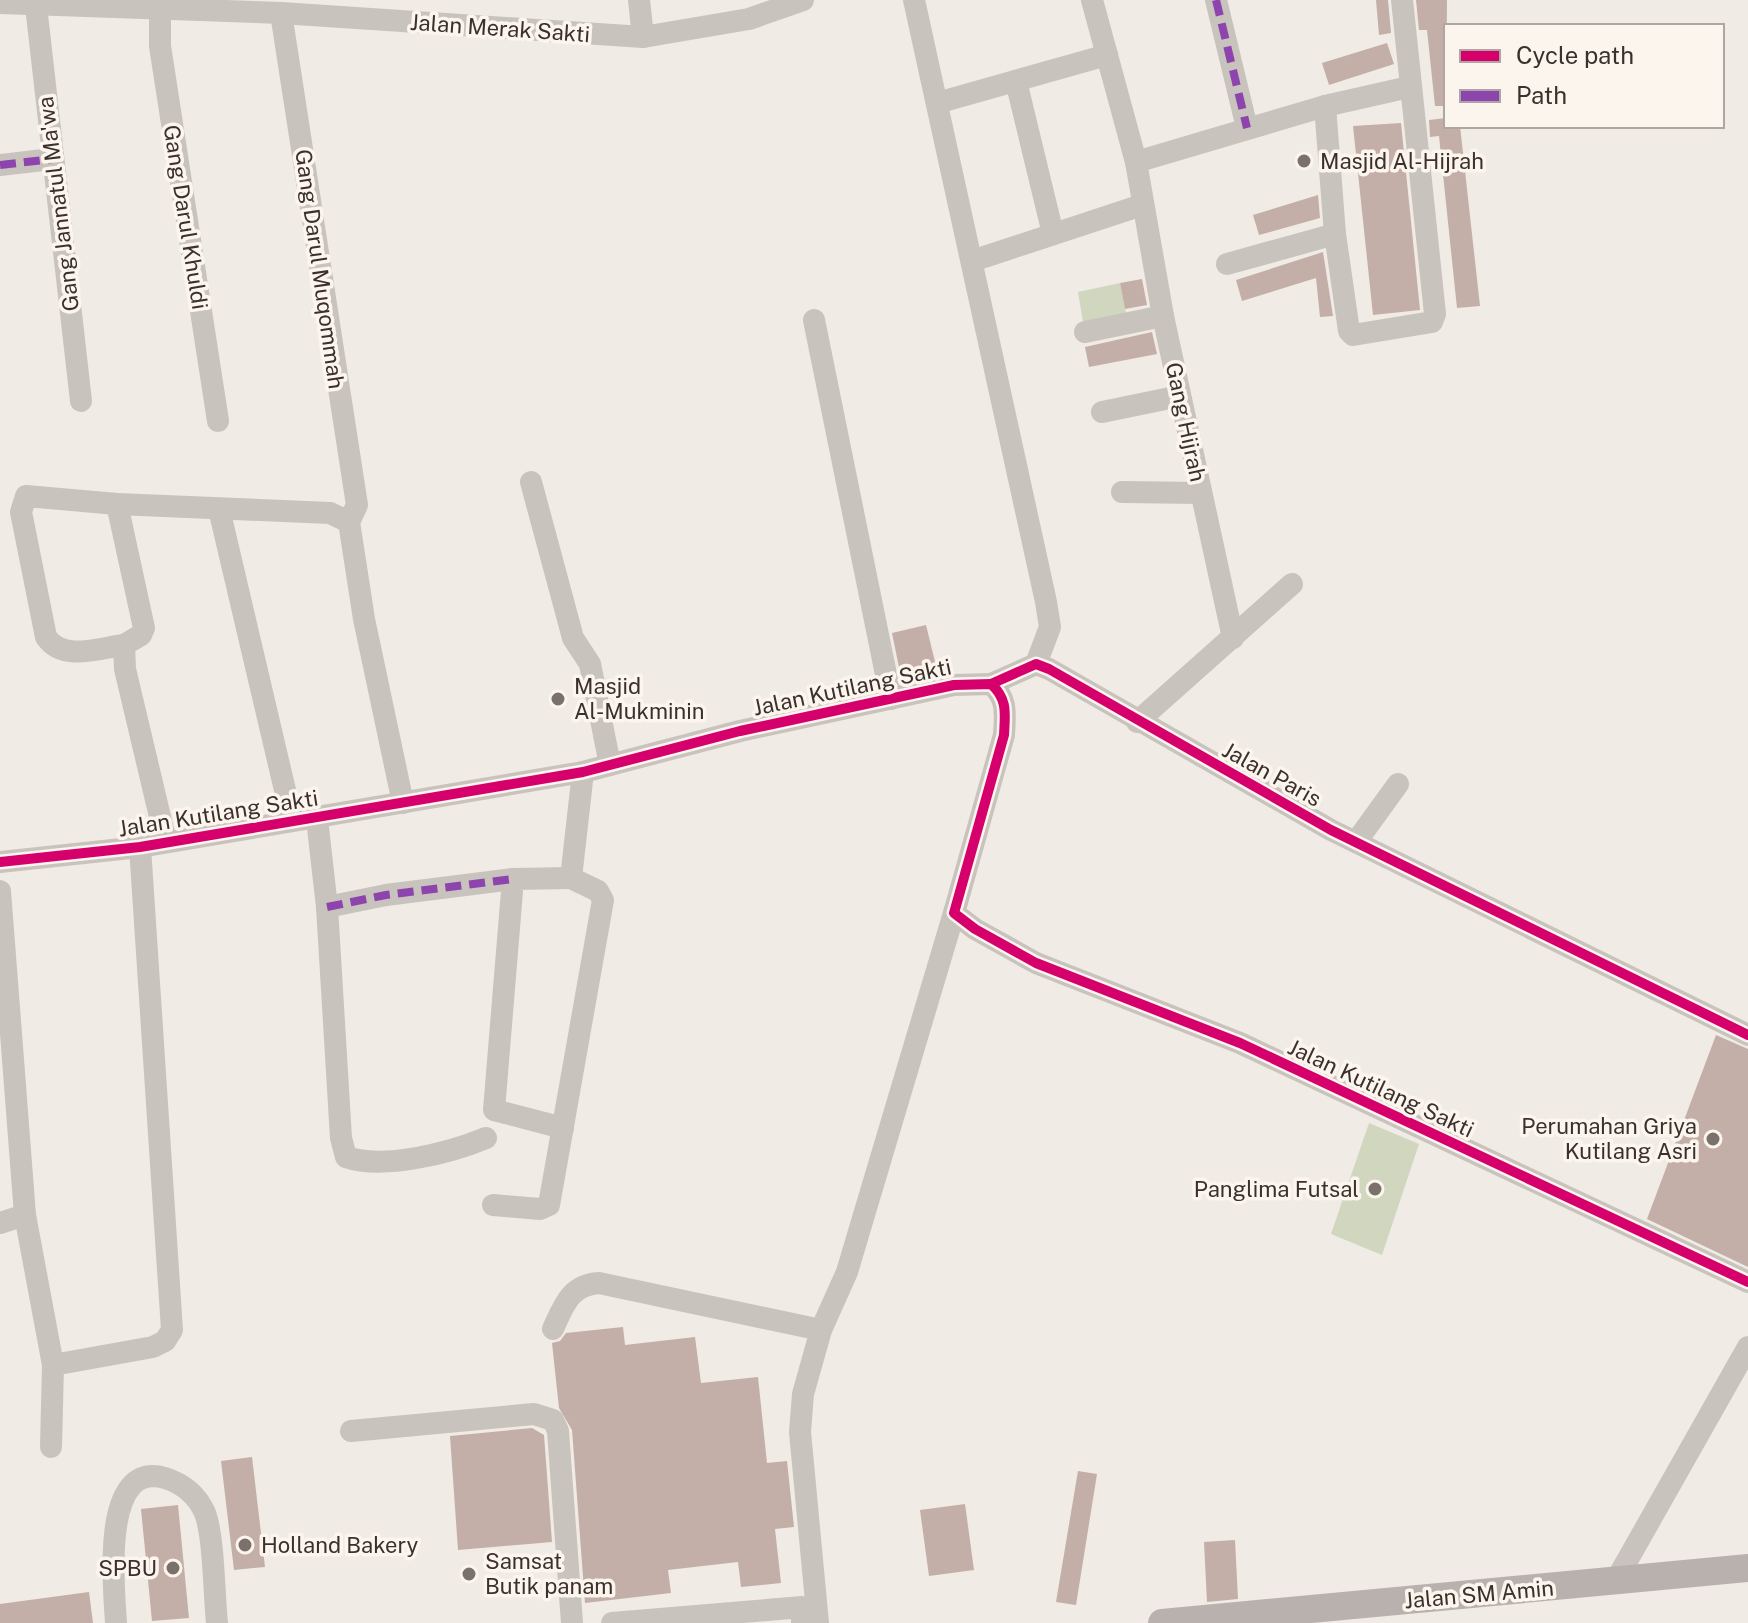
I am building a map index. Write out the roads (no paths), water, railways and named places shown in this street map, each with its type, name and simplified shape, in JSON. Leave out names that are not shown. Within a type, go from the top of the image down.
[{"type":"main road","name":"Jalan SM Amin","points":[[1162,1623],[1748,1568]]},
{"type":"street","points":[[639,0],[643,37]]},
{"type":"street","name":"Jalan Merak Sakti","points":[[0,3],[160,12],[229,6],[281,13],[643,37],[749,19],[803,0]]},
{"type":"street","points":[[818,1623],[800,1432],[803,1394],[821,1330],[847,1272],[1004,735],[1002,694],[991,684],[1036,664],[1050,627],[914,0]]},
{"type":"street","name":"Gang Hijrah","points":[[1092,0],[1136,162],[1163,316],[1233,638]]},
{"type":"street","points":[[1216,0],[1247,128]]},
{"type":"street","points":[[1325,106],[1335,234],[1351,334],[1434,321],[1402,0]]},
{"type":"street","name":"Gang Jannatul Ma'wa","points":[[36,6],[81,401]]},
{"type":"street","name":"Gang Darul Khuldi","points":[[160,12],[160,46],[218,421]]},
{"type":"street","name":"Gang Darul Muqommah","points":[[281,13],[357,505],[349,522],[364,619],[403,803]]},
{"type":"street","points":[[937,103],[1107,55]]},
{"type":"street","points":[[1016,81],[1053,234]]},
{"type":"street","points":[[1136,162],[1325,106],[1409,87]]},
{"type":"street","points":[[0,165],[52,159]]},
{"type":"street","points":[[972,261],[1142,205]]},
{"type":"street","points":[[1227,264],[1335,234]]},
{"type":"street","points":[[1085,332],[1163,316]]},
{"type":"street","points":[[814,320],[891,699]]},
{"type":"street","points":[[1102,412],[1180,396]]},
{"type":"street","points":[[531,482],[573,638],[590,664],[610,765]]},
{"type":"street","points":[[1122,492],[1201,493]]},
{"type":"street","points":[[117,504],[144,628],[141,635],[124,645],[68,652],[51,644],[21,512],[26,496],[32,494],[117,504],[330,513],[349,522]]},
{"type":"street","points":[[219,509],[292,820]]},
{"type":"street","points":[[1137,722],[1292,584]]},
{"type":"street","points":[[124,645],[125,669],[166,842]]},
{"type":"street","name":"Jalan Paris","points":[[1036,664],[1356,842],[1748,1035]]},
{"type":"street","name":"Jalan Kutilang Sakti","points":[[0,862],[140,847],[583,772],[740,731],[954,685],[991,684]]},
{"type":"street","points":[[571,878],[583,772]]},
{"type":"street","points":[[1356,842],[1398,784]]},
{"type":"street","points":[[317,819],[327,907],[341,1138],[346,1157],[360,1162],[428,1156],[486,1138]]},
{"type":"street","points":[[53,1365],[153,1347],[165,1341],[172,1330],[140,847]]},
{"type":"street","points":[[327,907],[386,895],[513,879],[571,878],[598,891],[603,900],[549,1205],[540,1209],[493,1205]]},
{"type":"street","points":[[513,879],[494,1110],[563,1128]]},
{"type":"street","points":[[0,891],[25,1215],[53,1365],[51,1447]]},
{"type":"street","name":"Jalan Kutilang Sakti","points":[[954,913],[975,929],[1036,963],[1240,1043],[1748,1282]]},
{"type":"street","points":[[0,1223],[25,1215]]},
{"type":"street","points":[[553,1329],[569,1295],[579,1287],[599,1283],[821,1330]]},
{"type":"street","points":[[1615,1582],[1748,1347]]},
{"type":"street","points":[[351,1431],[534,1414],[553,1420],[558,1431],[572,1623]]},
{"type":"street","points":[[116,1623],[112,1554],[116,1524],[126,1491],[139,1481],[157,1476],[190,1490],[205,1514],[217,1623]]},
{"type":"street","points":[[612,1623],[802,1607],[802,1623]]},
{"type":"place","name":"Masjid Al-Hijrah","points":[[1304,161]]},
{"type":"place","name":"Masjid Al-Mukminin","points":[[558,699]]},
{"type":"place","name":"Perumahan Griya Kutilang Asri","points":[[1713,1139]]},
{"type":"place","name":"Panglima Futsal","points":[[1375,1189]]},
{"type":"place","name":"Holland Bakery","points":[[245,1545]]},
{"type":"place","name":"SPBU","points":[[173,1568]]},
{"type":"place","name":"Samsat Butik panam","points":[[469,1574]]}]
